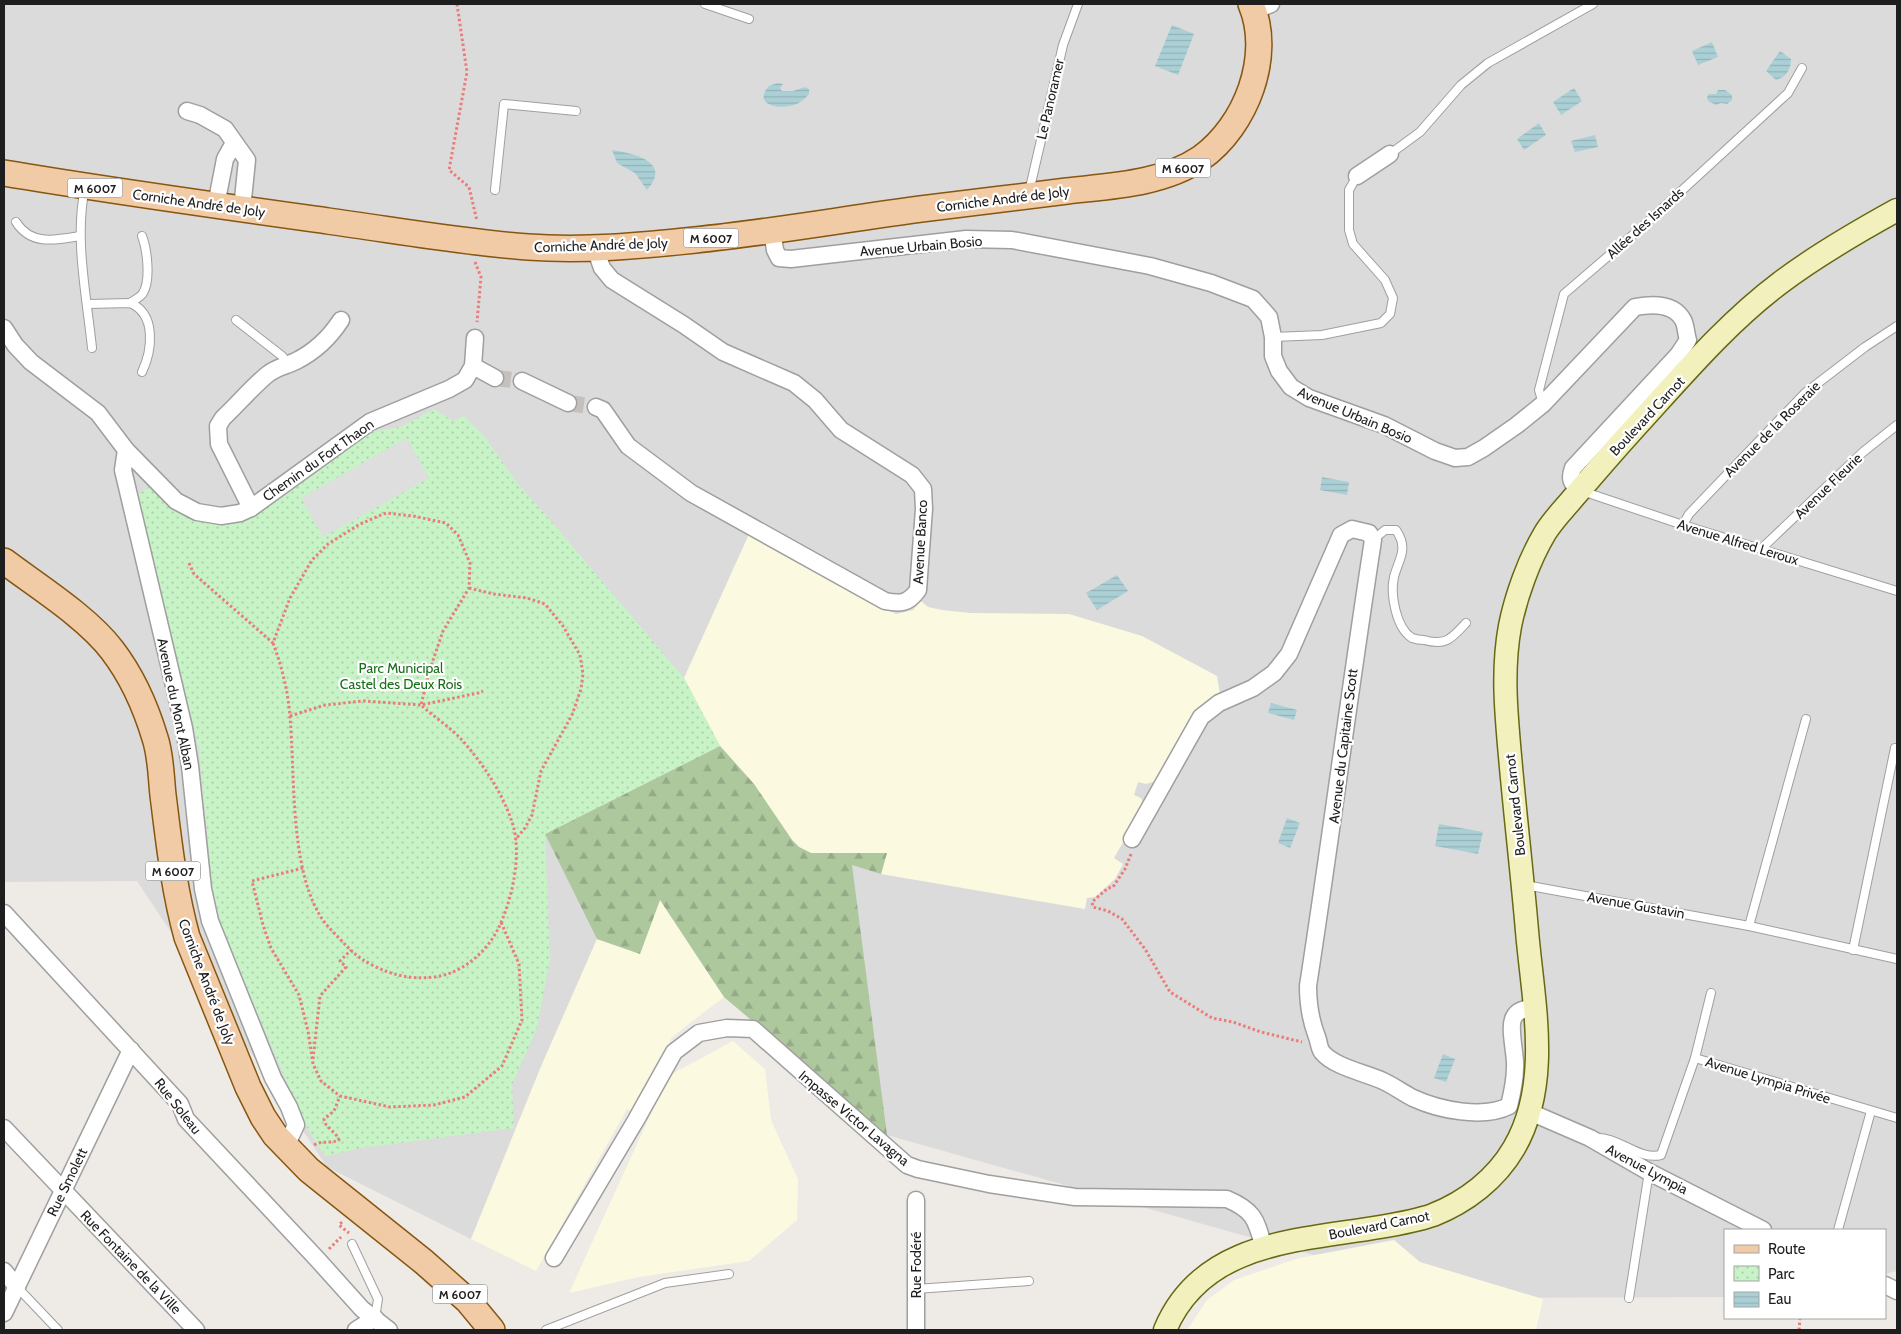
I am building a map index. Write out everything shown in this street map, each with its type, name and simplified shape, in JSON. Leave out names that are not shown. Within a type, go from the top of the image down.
[{"type":"main road","name":"Corniche André de Joly","points":[[4,173],[242,209],[527,247],[594,248],[644,246],[1130,184],[1174,172],[1200,158],[1224,138],[1242,112],[1255,79],[1258,6]]},
{"type":"main road","name":"Boulevard Carnot","points":[[1165,1330],[1180,1301],[1196,1284],[1222,1265],[1242,1255],[1264,1248],[1313,1237],[1409,1222],[1432,1216],[1474,1193],[1500,1168],[1515,1147],[1530,1112],[1537,1058],[1506,712],[1505,680],[1511,622],[1528,571],[1544,535],[1557,516],[1599,467],[1709,349],[1777,285],[1857,232],[1897,210]]},
{"type":"main road","name":"Corniche André de Joly","points":[[4,561],[91,627],[112,650],[129,677],[145,709],[156,740],[174,878],[187,937],[248,1087],[275,1135],[309,1170],[432,1269],[468,1301],[492,1330]]},
{"type":"street","points":[[187,111],[200,115],[225,129],[247,160],[242,209]]},
{"type":"street","points":[[216,205],[225,159],[234,144]]},
{"type":"street","points":[[1357,176],[1390,154]]},
{"type":"street","name":"Avenue Urbain Bosio","points":[[772,230],[775,250],[779,258],[791,259],[966,239],[1012,240],[1150,266],[1211,283],[1253,299],[1269,317],[1273,337],[1273,356],[1279,371],[1291,387],[1309,398],[1384,425],[1435,451],[1455,458],[1468,457],[1484,448],[1543,404],[1635,307],[1653,304],[1671,308],[1683,319],[1688,340],[1678,355],[1573,468],[1570,478],[1572,485],[1580,490]]},
{"type":"street","name":"Avenue Banco","points":[[594,248],[602,268],[612,280],[684,325],[722,352],[794,383],[815,400],[842,430],[912,475],[923,489],[924,508],[918,590],[912,599],[900,604],[884,601],[692,493],[628,446],[603,410],[596,407]]},
{"type":"street","points":[[251,508],[218,444],[218,426],[223,418],[267,375],[280,366],[304,356],[331,335],[341,320]]},
{"type":"street","points":[[4,328],[15,345],[31,362],[98,413],[126,450]]},
{"type":"street","points":[[476,338],[473,366],[495,378]]},
{"type":"street","name":"Chemin du Fort Thaon","points":[[126,450],[176,501],[197,512],[221,516],[240,512],[251,508],[370,422],[449,389],[465,380],[473,366]]},
{"type":"street","points":[[522,381],[568,403]]},
{"type":"street","name":"Avenue du Mont Alban","points":[[126,450],[123,470],[184,728],[190,766],[203,889],[210,921],[273,1078],[296,1125],[286,1146]]},
{"type":"street","points":[[1132,839],[1201,717],[1219,703],[1253,688],[1274,673],[1289,654],[1341,535],[1352,529],[1362,530],[1368,533],[1373,540]]},
{"type":"street","name":"Avenue du Capitaine Scott","points":[[1321,1051],[1308,1010],[1308,986],[1334,816],[1349,693],[1373,540]]},
{"type":"street","name":"Rue Soleau","points":[[4,913],[180,1104],[186,1119],[362,1309],[375,1318]]},
{"type":"street","points":[[1321,1051],[1331,1060],[1384,1081],[1414,1098],[1441,1107],[1473,1113],[1502,1110],[1509,1106],[1513,1092],[1515,1067],[1511,1023],[1514,1015],[1520,1010],[1534,1008]]},
{"type":"street","name":"Impasse Victor Lavagna","points":[[554,1258],[674,1052],[699,1033],[727,1028],[753,1029],[906,1164],[918,1169],[989,1184],[1075,1197],[1227,1199],[1250,1212],[1258,1226],[1264,1248]]},
{"type":"street","name":"Rue Smolett","points":[[4,1314],[131,1050]]},
{"type":"street","name":"Avenue Lympia","points":[[1530,1112],[1590,1138],[1649,1172],[1761,1229]]},
{"type":"street","name":"Rue Fontaine de la Ville","points":[[4,1128],[196,1330]]},
{"type":"street","name":"Rue Fodéré","points":[[916,1200],[916,1330]]},
{"type":"street","points":[[4,1271],[17,1287]]},
{"type":"street","points":[[356,1330],[375,1318],[389,1330]]},
{"type":"lane","points":[[705,4],[749,19]]},
{"type":"lane","name":"Le Panoramer","points":[[1028,196],[1062,45],[1078,4]]},
{"type":"lane","points":[[1390,154],[1420,132],[1461,85],[1488,63],[1593,4]]},
{"type":"lane","name":"Allée des Isnards","points":[[1543,404],[1539,390],[1564,294],[1641,228],[1788,93],[1802,68]]},
{"type":"lane","points":[[495,190],[504,104],[576,111]]},
{"type":"lane","points":[[1273,337],[1322,335],[1381,323],[1390,314],[1393,298],[1385,280],[1353,244],[1349,230],[1347,208],[1349,190],[1357,176]]},
{"type":"lane","points":[[85,186],[81,207],[80,236],[92,348]]},
{"type":"lane","points":[[16,222],[21,230],[31,238],[46,239],[80,236]]},
{"type":"lane","points":[[130,302],[143,294],[146,287],[147,264],[142,236]]},
{"type":"lane","points":[[88,304],[130,302],[137,305],[143,311],[148,320],[150,332],[147,362],[142,372]]},
{"type":"lane","points":[[236,320],[282,356],[288,364]]},
{"type":"lane","name":"Avenue de la Roseraie","points":[[1683,525],[1695,507],[1805,393],[1865,347],[1897,326]]},
{"type":"lane","name":"Avenue Fleurie","points":[[1761,549],[1863,452],[1897,425]]},
{"type":"lane","name":"Avenue Alfred Leroux","points":[[1580,490],[1683,525],[1897,591]]},
{"type":"lane","points":[[1373,540],[1386,530],[1396,530],[1402,538],[1403,550],[1394,579],[1393,601],[1400,622],[1412,638],[1437,644],[1452,638],[1466,623]]},
{"type":"lane","points":[[1748,926],[1806,719]]},
{"type":"lane","points":[[1853,950],[1895,748]]},
{"type":"lane","name":"Avenue Gustavin","points":[[1523,885],[1748,926],[1897,959]]},
{"type":"lane","points":[[1695,1058],[1711,993]]},
{"type":"lane","name":"Avenue Lympia Privée","points":[[1590,1138],[1609,1139],[1651,1157],[1661,1155],[1695,1058],[1897,1118]]},
{"type":"lane","points":[[1838,1229],[1871,1111]]},
{"type":"lane","points":[[1629,1298],[1649,1172]]},
{"type":"lane","points":[[352,1244],[378,1299],[375,1318]]},
{"type":"lane","points":[[546,1330],[665,1283],[729,1274]]},
{"type":"lane","points":[[916,1289],[1029,1281]]},
{"type":"lane","points":[[17,1287],[58,1330]]},
{"type":"path","points":[[457,4],[467,72],[449,170],[469,188],[478,223]]},
{"type":"path","points":[[474,259],[481,277],[476,338]]},
{"type":"path","points":[[273,643],[290,598],[312,560],[328,544],[360,524],[386,513],[413,516],[446,524],[458,535],[470,563],[469,588],[443,631],[429,672],[421,706]]},
{"type":"path","points":[[189,563],[194,574],[273,643],[282,668],[290,716],[299,846],[305,878],[318,912],[356,957],[389,974],[419,979],[445,976],[470,963],[492,940],[511,895],[515,866],[513,826],[501,797],[484,766],[460,739],[421,706]]},
{"type":"path","points":[[469,588],[494,594],[527,598],[545,604],[563,626],[580,655],[583,674],[581,689],[572,715],[541,770],[532,814],[525,828],[515,840]]},
{"type":"path","points":[[290,716],[325,705],[364,701],[421,706],[478,694],[483,691]]},
{"type":"path","points":[[1132,839],[1134,849],[1125,869],[1113,888],[1108,888],[1092,902],[1092,907],[1108,911],[1122,919],[1144,948],[1170,992],[1212,1018],[1233,1022],[1296,1042],[1315,1043],[1321,1051]]},
{"type":"path","points":[[303,868],[252,881],[263,926],[272,948],[299,995],[308,1031],[313,1064],[321,1081],[340,1096],[390,1108],[434,1105],[465,1097],[502,1066],[522,1020],[519,964],[501,922]]},
{"type":"path","points":[[313,1064],[320,996],[346,967],[340,961],[350,950]]},
{"type":"path","points":[[316,1143],[339,1140],[336,1133],[325,1124],[324,1119],[334,1111],[340,1096]]},
{"type":"path","points":[[339,1225],[351,1234]]},
{"type":"shaded area","points":[[4,4],[1897,4],[1897,1271],[1886,1274],[1886,1229],[1724,1229],[1724,1297],[1466,1298],[887,1135],[724,997],[660,900],[640,954],[597,939],[543,1062],[471,1239],[327,1167],[137,881],[4,882]]},
{"type":"shaded area","points":[[407,438],[429,478],[323,537],[301,498]]},
{"type":"shaded area","points":[[749,534],[896,614],[913,610],[921,601],[928,607],[970,613],[1069,614],[1142,636],[1217,676],[1220,694],[1212,698],[1190,723],[1159,780],[1146,784],[1138,782],[1134,795],[1141,798],[1144,806],[1114,858],[1123,864],[1115,879],[1095,897],[1087,898],[1085,909],[881,874],[886,853],[811,853],[799,847],[792,840],[754,784],[720,746],[684,678]]},
{"type":"shaded area","points":[[660,900],[724,997],[672,1037],[634,1112],[627,1109],[536,1271],[471,1239],[540,1069],[597,939],[640,954]]},
{"type":"shaded area","points":[[733,1041],[765,1069],[771,1120],[798,1179],[797,1220],[749,1261],[639,1277],[569,1293],[668,1076]]},
{"type":"shaded area","points":[[1394,1240],[1420,1262],[1543,1299],[1536,1330],[1187,1330],[1207,1300],[1234,1280],[1299,1258]]},
{"type":"green space","name":"Parc Municipal Castel des Deux Rois","points":[[434,409],[453,421],[464,416],[484,436],[518,484],[684,678],[720,746],[545,834],[550,959],[537,1028],[512,1085],[514,1128],[361,1148],[326,1156],[316,1143],[302,1118],[224,934],[213,893],[199,749],[137,495],[150,486],[224,524],[245,519],[365,433],[400,427]]},
{"type":"green space","points":[[720,746],[754,784],[792,840],[799,847],[811,853],[887,853],[881,874],[852,865],[887,1135],[724,997],[660,900],[640,954],[597,939],[545,834]]},
{"type":"water","points":[[1172,25],[1194,34],[1178,75],[1155,66]]},
{"type":"water","points":[[1712,42],[1718,57],[1698,65],[1692,51]]},
{"type":"water","points":[[1780,51],[1791,59],[1791,63],[1785,75],[1776,80],[1766,71]]},
{"type":"water","points":[[777,83],[783,84],[780,88],[782,91],[793,91],[805,87],[809,89],[809,94],[802,101],[794,105],[781,107],[765,102],[765,92],[769,86]]},
{"type":"water","points":[[1574,88],[1582,101],[1561,115],[1553,102]]},
{"type":"water","points":[[1718,90],[1725,90],[1732,95],[1732,100],[1727,104],[1721,103],[1716,105],[1708,101],[1707,97],[1709,94],[1716,94]]},
{"type":"water","points":[[1539,123],[1546,135],[1524,150],[1517,139]]},
{"type":"water","points":[[1595,135],[1598,147],[1575,152],[1571,141]]},
{"type":"water","points":[[612,150],[639,157],[653,166],[655,172],[654,180],[647,190],[635,173],[617,163]]},
{"type":"water","points":[[1322,477],[1349,482],[1347,495],[1320,490]]},
{"type":"water","points":[[1117,575],[1128,591],[1097,610],[1086,593]]},
{"type":"water","points":[[1271,703],[1297,710],[1294,720],[1268,713]]},
{"type":"water","points":[[1287,818],[1300,823],[1290,848],[1278,843]]},
{"type":"water","points":[[1439,824],[1483,832],[1478,854],[1435,846]]},
{"type":"water","points":[[1443,1054],[1455,1059],[1446,1082],[1434,1078]]},
{"type":"tunnel","points":[[495,378],[522,381]]},
{"type":"tunnel","points":[[568,403],[596,407]]}]
